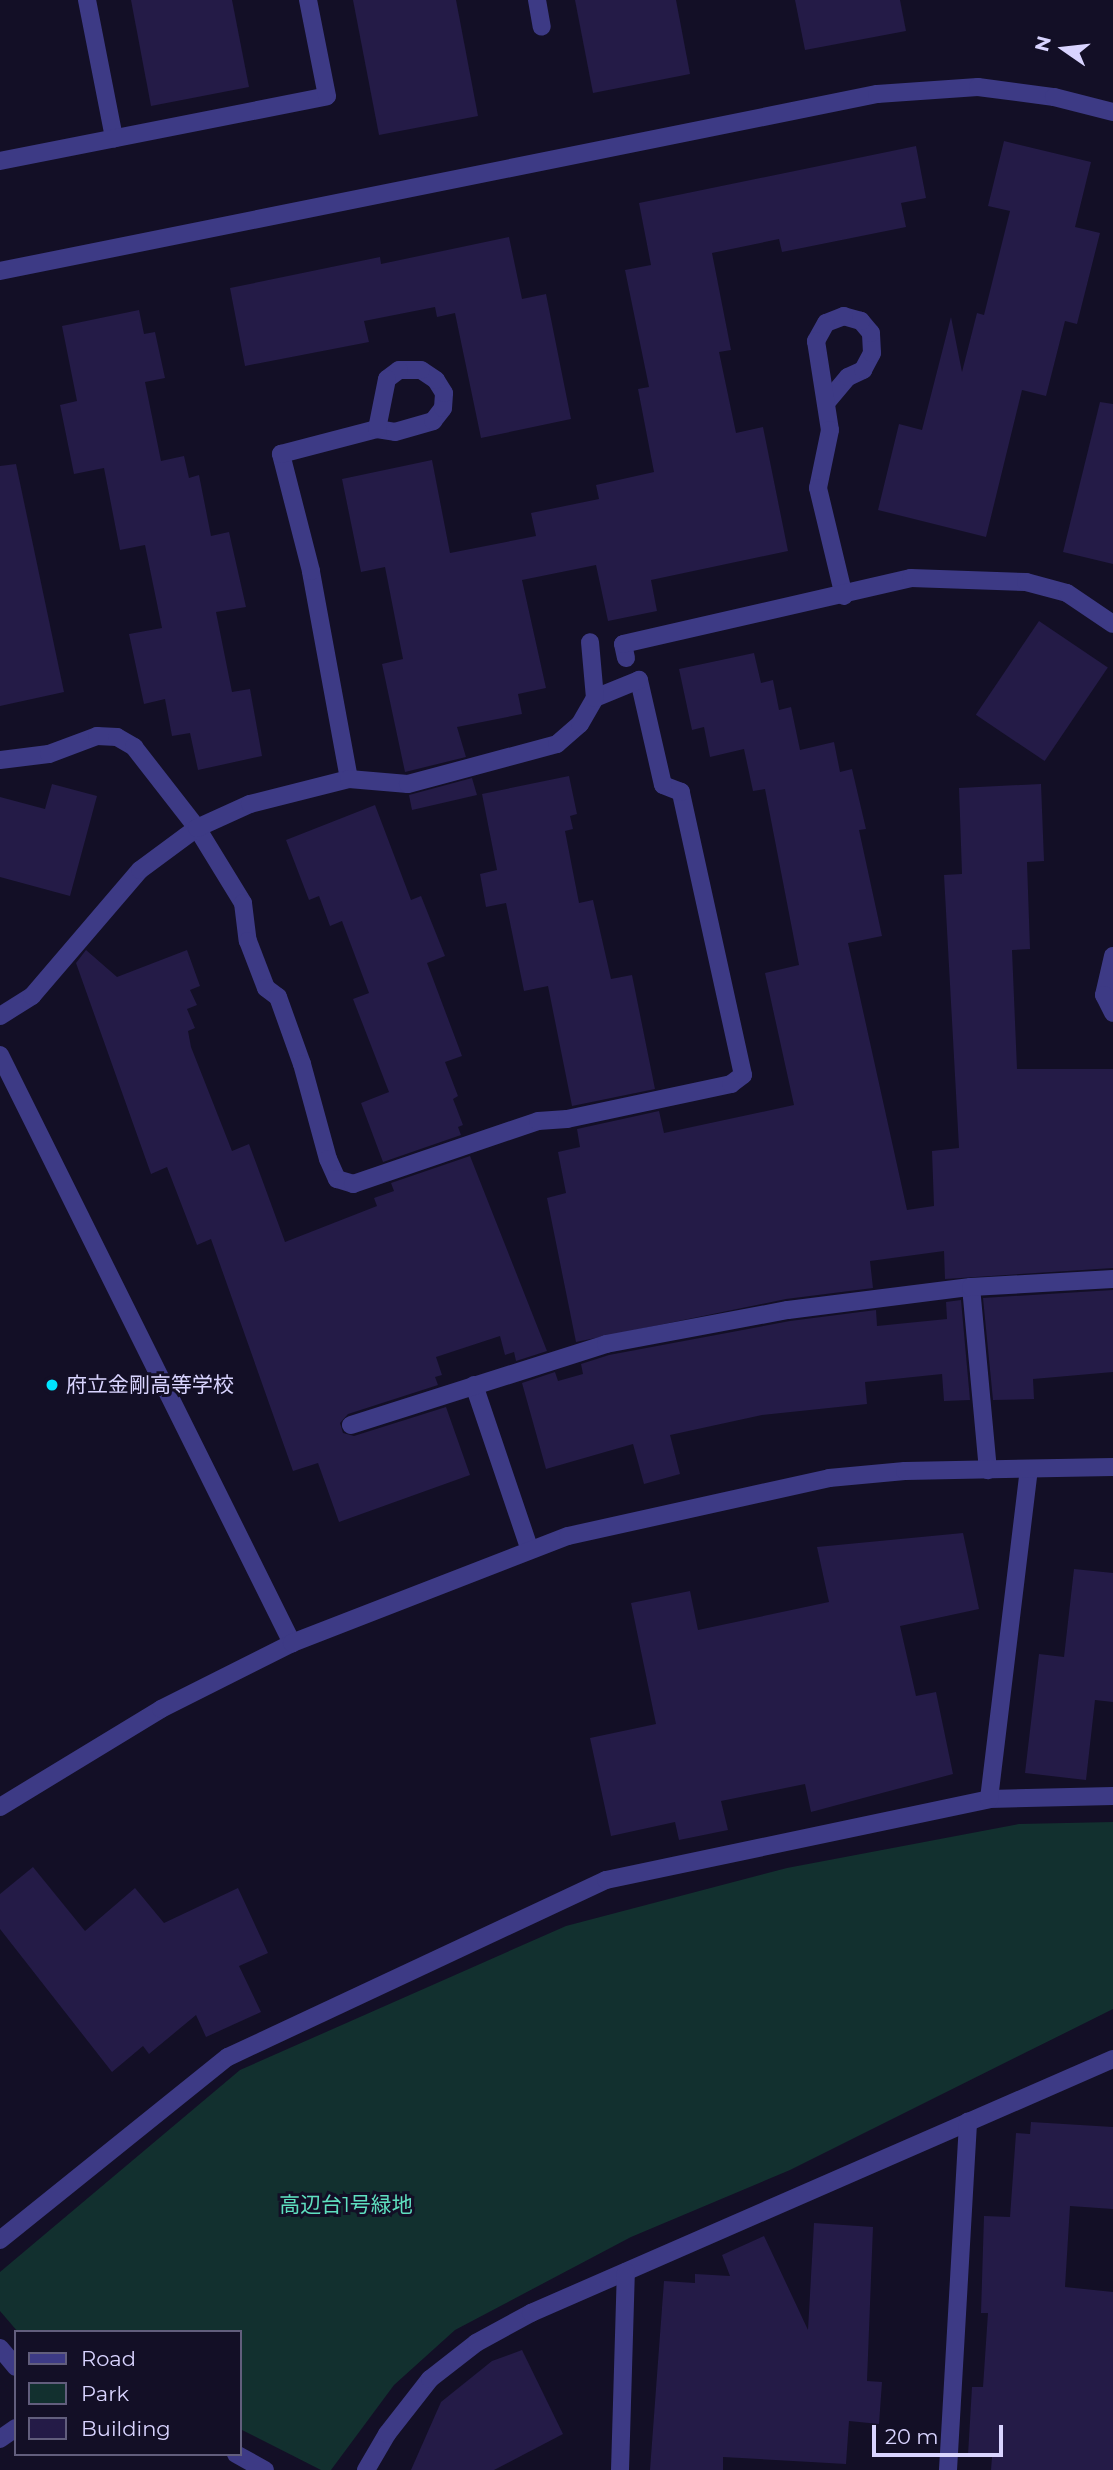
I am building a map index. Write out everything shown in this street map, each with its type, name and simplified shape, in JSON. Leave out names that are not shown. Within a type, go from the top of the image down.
[{"type":"street","points":[[87,0],[114,138]]},
{"type":"street","points":[[0,160],[327,96],[308,0]]},
{"type":"street","points":[[537,0],[542,27]]},
{"type":"street","points":[[0,271],[877,94],[978,87],[1054,97],[1113,112]]},
{"type":"street","points":[[826,402],[848,377],[863,370],[872,353],[871,333],[861,321],[844,316],[826,323],[816,341],[830,430],[818,488],[844,596]]},
{"type":"street","points":[[349,779],[310,572],[281,454],[377,429]]},
{"type":"street","points":[[626,658],[623,644],[844,596],[911,578],[1026,582],[1067,593],[1113,624]]},
{"type":"street","points":[[0,1016],[32,996],[140,870],[197,828],[250,804],[349,779],[408,784],[557,744],[580,724],[594,698],[590,642]]},
{"type":"street","points":[[0,760],[49,754],[64,745],[97,736],[117,737],[134,747],[197,828],[243,903],[248,942],[266,988],[278,997],[337,1179],[368,1182],[538,1121],[567,1119],[731,1084],[743,1075],[681,792],[663,785],[639,680],[594,698]]},
{"type":"street","points":[[1113,956],[1104,995],[1113,1013]]},
{"type":"street","points":[[0,1055],[292,1643]]},
{"type":"street","points":[[351,1425],[606,1344],[788,1310],[971,1287],[1113,1279]]},
{"type":"street","points":[[971,1287],[988,1470]]},
{"type":"street","points":[[474,1385],[530,1550]]},
{"type":"street","points":[[0,1807],[161,1709],[292,1643],[530,1550],[673,1511],[829,1478],[1113,1467]]},
{"type":"street","points":[[989,1799],[1030,1469]]},
{"type":"street","points":[[0,2240],[228,2057],[606,1880],[989,1799],[1113,1796]]},
{"type":"street","points":[[366,2470],[396,2423],[430,2379],[531,2313],[1113,2059]]},
{"type":"street","points":[[948,2470],[968,2122]]},
{"type":"street","points":[[620,2470],[626,2272]]},
{"type":"street","points":[[0,2348],[14,2365]]},
{"type":"street","points":[[240,2456],[265,2470]]},
{"type":"green space","name":"高辺台1号緑地","points":[[1113,1822],[1113,2009],[790,2170],[631,2237],[455,2330],[394,2385],[331,2470],[321,2470],[242,2430],[242,2330],[16,2330],[0,2311],[0,2272],[240,2070],[566,1926],[787,1868],[1019,1824]]},
{"type":"building","points":[[131,0],[232,0],[249,87],[151,106]]},
{"type":"building","points":[[353,0],[456,0],[478,116],[379,135]]},
{"type":"building","points":[[575,0],[676,0],[690,74],[593,93]]},
{"type":"building","points":[[795,0],[900,0],[906,31],[805,50]]},
{"type":"building","points":[[1004,141],[1091,162],[1075,227],[1100,233],[1077,324],[1065,321],[1046,396],[1022,390],[986,537],[878,510],[899,424],[922,430],[951,317],[962,372],[977,313],[984,315],[1010,211],[988,206]]},
{"type":"building","points":[[916,146],[926,198],[901,203],[906,227],[782,252],[779,239],[712,253],[731,350],[719,352],[736,433],[763,427],[788,551],[651,580],[657,611],[608,621],[596,565],[522,580],[546,688],[518,694],[522,714],[457,727],[466,757],[405,772],[382,664],[403,659],[385,567],[361,572],[342,479],[432,460],[450,553],[536,536],[531,513],[599,499],[596,485],[654,472],[638,389],[649,387],[625,270],[651,265],[639,203]]},
{"type":"building","points":[[509,237],[522,299],[546,294],[571,419],[481,438],[455,313],[437,317],[435,307],[364,321],[369,342],[245,366],[230,288],[380,257],[381,264]]},
{"type":"building","points":[[139,310],[144,334],[155,332],[165,378],[145,382],[161,461],[184,456],[189,478],[199,475],[211,536],[229,532],[246,607],[216,612],[232,692],[250,689],[262,756],[198,770],[190,733],[172,736],[165,699],[144,704],[129,634],[162,628],[145,545],[120,550],[104,468],[74,474],[60,405],[77,401],[62,326]]},
{"type":"building","points":[[1100,402],[1113,404],[1113,564],[1063,552]]},
{"type":"building","points":[[16,464],[64,692],[0,706],[0,466]]},
{"type":"building","points":[[1039,621],[1108,667],[1045,761],[976,715]]},
{"type":"building","points":[[754,653],[761,683],[773,680],[779,710],[791,707],[800,750],[834,742],[840,772],[852,769],[866,829],[859,830],[882,936],[848,943],[907,1210],[934,1206],[932,1151],[959,1148],[944,875],[962,874],[959,788],[1041,784],[1044,861],[1027,862],[1030,949],[1012,950],[1017,1069],[1113,1069],[1113,1268],[945,1279],[944,1251],[870,1261],[873,1288],[786,1299],[576,1342],[547,1198],[566,1193],[558,1152],[580,1147],[577,1129],[659,1111],[664,1133],[794,1105],[765,973],[799,965],[765,789],[753,791],[744,749],[710,757],[704,727],[692,730],[679,669]]},
{"type":"building","points":[[569,776],[577,814],[570,816],[573,829],[565,831],[579,903],[593,900],[611,979],[632,975],[655,1089],[572,1106],[548,986],[524,991],[506,903],[486,907],[480,874],[497,870],[482,794]]},
{"type":"building","points":[[472,778],[477,795],[412,810],[409,795]]},
{"type":"building","points":[[52,784],[97,796],[70,896],[0,877],[0,797],[45,809]]},
{"type":"building","points":[[375,805],[411,900],[421,896],[445,956],[427,963],[462,1056],[445,1062],[458,1096],[453,1099],[463,1125],[458,1127],[461,1135],[383,1162],[361,1103],[389,1092],[353,999],[369,993],[342,921],[330,926],[319,896],[309,900],[286,840]]},
{"type":"building","points":[[86,950],[117,977],[187,950],[200,986],[190,990],[197,1005],[187,1009],[195,1028],[188,1031],[191,1047],[232,1151],[249,1144],[285,1242],[377,1206],[374,1198],[394,1191],[391,1183],[470,1156],[547,1351],[516,1361],[514,1352],[505,1355],[500,1336],[436,1357],[442,1375],[435,1377],[438,1385],[348,1414],[340,1423],[343,1433],[354,1436],[446,1407],[470,1475],[339,1522],[318,1463],[293,1471],[211,1239],[197,1245],[167,1167],[151,1174],[76,963]]},
{"type":"building","points":[[1113,1290],[1113,1372],[1033,1379],[1034,1399],[993,1400],[983,1298]]},
{"type":"building","points":[[961,1300],[970,1400],[944,1401],[942,1374],[865,1382],[867,1404],[762,1415],[670,1435],[680,1474],[644,1484],[633,1444],[546,1469],[522,1383],[555,1372],[558,1381],[583,1374],[581,1364],[609,1355],[790,1321],[876,1310],[877,1326],[947,1319],[946,1302]]},
{"type":"building","points":[[963,1533],[979,1609],[900,1626],[916,1696],[936,1692],[953,1774],[811,1812],[805,1784],[721,1801],[728,1830],[679,1840],[675,1822],[611,1836],[590,1738],[656,1724],[631,1603],[690,1591],[698,1630],[829,1602],[817,1547]]},
{"type":"building","points":[[1074,1569],[1113,1573],[1113,1702],[1095,1700],[1086,1780],[1025,1773],[1039,1654],[1064,1657]]},
{"type":"building","points":[[33,1867],[85,1931],[135,1888],[164,1923],[238,1888],[268,1953],[239,1966],[261,2012],[206,2037],[196,2015],[149,2054],[143,2046],[112,2072],[0,1929],[0,1894]]},
{"type":"building","points":[[1031,2122],[1113,2127],[1113,2209],[1070,2206],[1065,2287],[1113,2292],[1113,2470],[991,2470],[992,2457],[968,2455],[972,2387],[983,2387],[988,2313],[981,2313],[984,2216],[1010,2217],[1016,2133],[1030,2134]]},
{"type":"building","points":[[814,2223],[873,2227],[867,2381],[882,2382],[879,2424],[849,2421],[846,2464],[723,2457],[723,2470],[650,2470],[664,2281],[695,2283],[695,2274],[730,2276],[722,2255],[764,2236],[808,2330]]},
{"type":"building","points":[[522,2350],[563,2434],[494,2470],[411,2470],[441,2402],[492,2361]]},
{"type":"place","name":"府立金剛高等学校","points":[[52,1385]]}]
